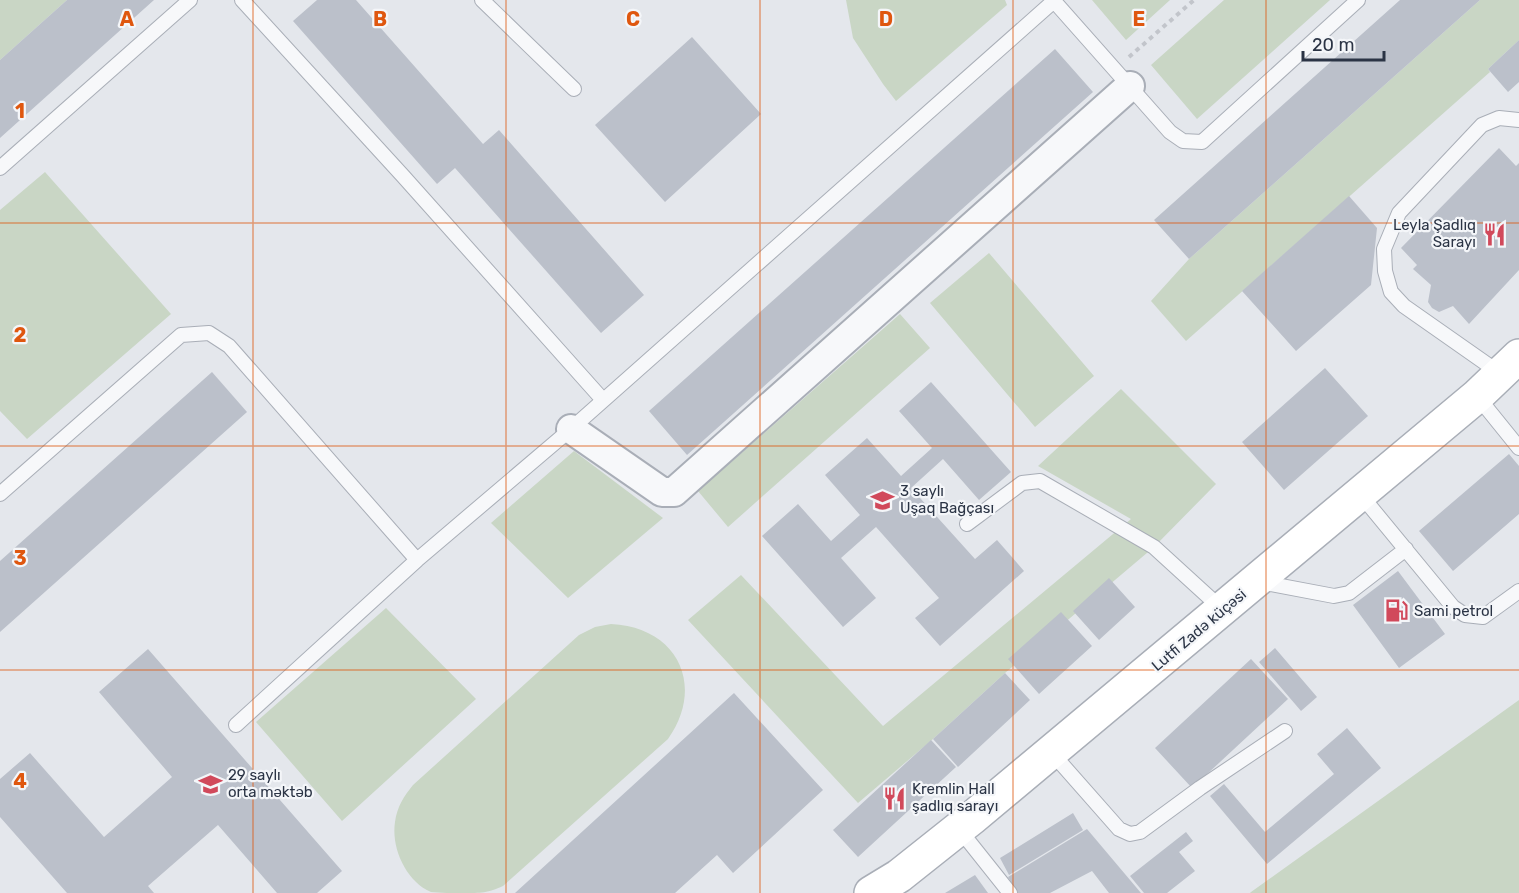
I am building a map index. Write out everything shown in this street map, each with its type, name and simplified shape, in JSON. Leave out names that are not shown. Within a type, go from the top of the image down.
[{"type":"main road","name":"Lutfi Zadə küçəsi","points":[[879,891],[1052,753],[1477,396],[1510,365]]},
{"type":"street","points":[[571,429],[662,492],[674,492],[1123,78]]},
{"type":"lane","points":[[0,168],[190,0]]},
{"type":"lane","points":[[242,0],[603,400]]},
{"type":"lane","points":[[482,0],[574,89]]},
{"type":"lane","points":[[236,724],[417,560],[571,429],[1054,1],[1170,132],[1184,141],[1202,142],[1358,0]]},
{"type":"lane","points":[[1510,365],[1404,306],[1391,292],[1385,271],[1384,249],[1399,213],[1482,125],[1499,118],[1519,120]]},
{"type":"lane","points":[[0,494],[180,335],[209,333],[229,346],[417,560]]},
{"type":"lane","points":[[1477,396],[1519,448]]},
{"type":"lane","points":[[967,524],[1022,483],[1040,481],[1154,547],[1223,610]]},
{"type":"lane","points":[[1360,494],[1454,607],[1465,615],[1483,617],[1519,591]]},
{"type":"lane","points":[[1258,581],[1334,596],[1348,593],[1406,549]]},
{"type":"lane","points":[[1052,753],[1119,829],[1130,834],[1140,832],[1208,782],[1285,731]]},
{"type":"lane","points":[[959,829],[1010,893]]},
{"type":"path","points":[[1123,78],[1194,0]]},
{"type":"green space","points":[[0,0],[67,0],[0,60]]},
{"type":"green space","points":[[846,0],[1005,0],[1007,5],[896,101],[853,38]]},
{"type":"green space","points":[[1092,0],[1170,0],[1126,40]]},
{"type":"green space","points":[[1224,0],[1330,0],[1197,119],[1151,65]]},
{"type":"green space","points":[[1480,0],[1519,0],[1519,40],[1488,69],[1490,72],[1186,341],[1151,301],[1189,259]]},
{"type":"green space","points":[[45,172],[171,314],[27,439],[0,411],[0,210]]},
{"type":"green space","points":[[989,253],[1094,376],[1035,427],[930,303]]},
{"type":"green space","points":[[900,314],[930,348],[728,527],[698,491]]},
{"type":"green space","points":[[1121,389],[1216,484],[1154,547],[1005,673],[858,803],[688,620],[741,575],[883,726],[1131,519],[1038,466]]},
{"type":"green space","points":[[574,451],[663,518],[568,598],[491,523]]},
{"type":"green space","points":[[386,608],[476,699],[342,821],[256,722]]},
{"type":"green space","points":[[611,624],[634,628],[653,636],[668,647],[678,662],[684,680],[684,699],[679,719],[668,739],[503,886],[480,893],[431,892],[422,887],[402,863],[395,842],[396,817],[407,793],[413,785],[579,635],[595,627]]},
{"type":"green space","points":[[1519,700],[1519,893],[1250,893],[1251,892]]},
{"type":"building","points":[[67,0],[154,0],[0,138],[0,60]]},
{"type":"building","points":[[317,0],[356,0],[483,144],[499,130],[644,295],[601,333],[455,168],[437,184],[293,21]]},
{"type":"building","points":[[1400,0],[1480,0],[1189,259],[1154,220]]},
{"type":"building","points":[[692,37],[761,114],[665,202],[595,125]]},
{"type":"building","points":[[1519,40],[1519,82],[1508,92],[1488,69]]},
{"type":"building","points":[[1055,49],[1093,92],[687,455],[649,411]]},
{"type":"building","points":[[1499,148],[1516,166],[1519,163],[1519,270],[1469,324],[1453,306],[1439,312],[1432,308],[1428,302],[1431,285],[1413,269],[1417,265],[1401,248]]},
{"type":"building","points":[[1349,196],[1377,228],[1371,285],[1296,351],[1242,291]]},
{"type":"building","points":[[1325,368],[1368,416],[1284,490],[1242,442]]},
{"type":"building","points":[[212,372],[247,412],[0,632],[0,561]]},
{"type":"building","points":[[931,382],[1011,472],[979,500],[943,459],[911,488],[975,559],[997,540],[1024,571],[940,646],[915,618],[939,598],[876,527],[841,558],[876,598],[843,627],[762,536],[798,504],[831,541],[860,515],[825,475],[867,438],[901,476],[932,448],[899,411]]},
{"type":"building","points":[[1509,454],[1519,466],[1519,514],[1453,571],[1419,531]]},
{"type":"building","points":[[1398,571],[1445,634],[1399,668],[1353,605]]},
{"type":"building","points":[[1109,578],[1135,607],[1099,640],[1073,611]]},
{"type":"building","points":[[1061,612],[1092,646],[1039,694],[1008,659]]},
{"type":"building","points":[[1275,648],[1317,697],[1301,711],[1259,662]]},
{"type":"building","points":[[148,649],[342,871],[317,893],[277,893],[218,825],[148,886],[154,893],[67,893],[0,817],[0,779],[30,753],[104,837],[172,777],[99,692]]},
{"type":"building","points":[[1251,659],[1288,699],[1192,788],[1155,748]]},
{"type":"building","points":[[1005,673],[1030,700],[958,767],[933,739]]},
{"type":"building","points":[[734,693],[823,790],[733,873],[717,855],[675,893],[515,893]]},
{"type":"building","points":[[1347,728],[1381,768],[1267,864],[1210,796],[1224,784],[1265,832],[1334,774],[1317,754]]},
{"type":"building","name":"Kremlin Hall şadlıq sarayı","points":[[931,740],[956,767],[858,857],[833,830]]},
{"type":"building","points":[[1073,813],[1083,830],[1009,875],[1000,858]]},
{"type":"building","points":[[1087,829],[1141,893],[1109,893],[1092,871],[1050,893],[1018,893],[1008,877]]},
{"type":"building","points":[[1186,832],[1193,841],[1179,852],[1195,871],[1167,893],[1144,893],[1130,876]]},
{"type":"building","points":[[975,875],[988,893],[945,893]]},
{"type":"place","name":"Leyla Şadlıq Sarayı","points":[[1494,234]]},
{"type":"place","name":"3 saylı Uşaq Bağçası","points":[[882,500]]},
{"type":"place","name":"Sami petrol","points":[[1396,611]]},
{"type":"place","name":"29 saylı orta məktəb","points":[[210,784]]},
{"type":"place","name":"Kremlin Hall şadlıq sarayı","points":[[894,798]]}]
